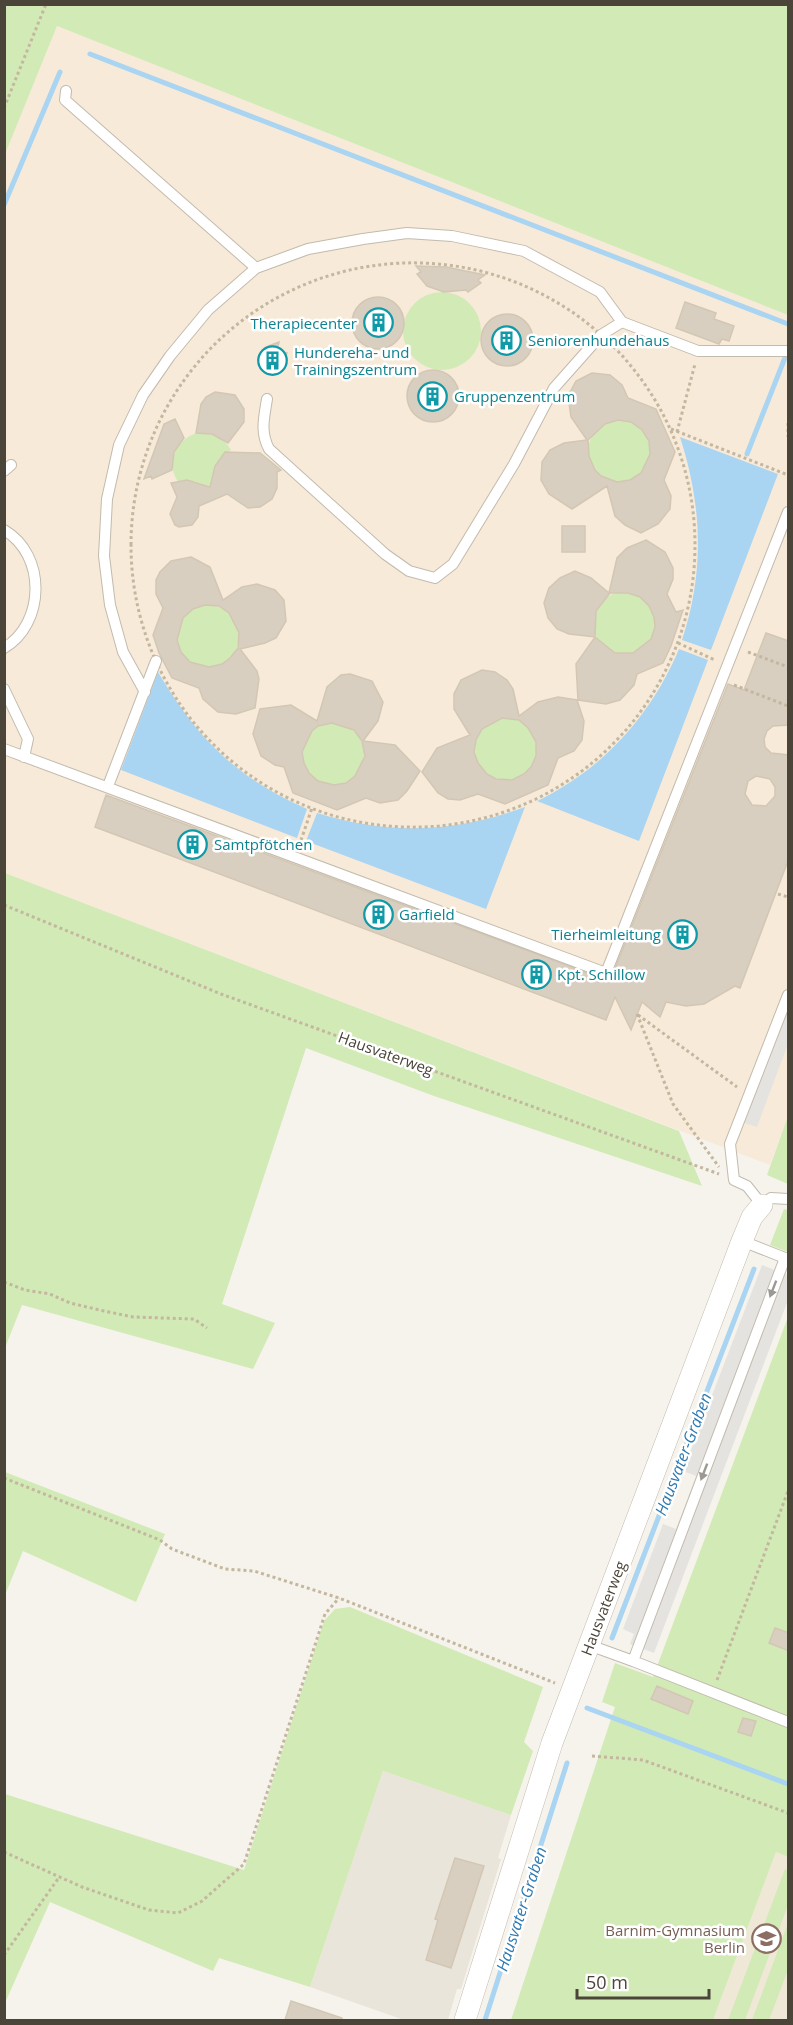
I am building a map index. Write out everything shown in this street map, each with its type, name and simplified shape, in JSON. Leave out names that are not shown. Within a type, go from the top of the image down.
[{"type":"street","name":"Hausvaterweg","points":[[465,2020],[552,1743],[742,1240],[752,1217],[762,1205]]},
{"type":"lane","points":[[66,91],[66,100],[256,268]]},
{"type":"lane","points":[[145,692],[123,652],[110,605],[104,556],[108,499],[119,445],[143,396],[170,356],[208,310],[256,268],[308,249],[363,239],[407,233],[452,236],[524,251],[600,292],[622,322],[698,351],[784,350]]},
{"type":"lane","points":[[267,399],[262,428],[263,438],[269,449],[385,554],[410,571],[435,578],[453,564],[514,464],[554,388],[601,335],[622,322]]},
{"type":"lane","points":[[4,749],[606,973],[789,512]]},
{"type":"lane","points":[[4,530],[12,534],[30,557],[37,586],[33,615],[18,640],[4,648]]},
{"type":"lane","points":[[108,786],[156,661]]},
{"type":"lane","points":[[4,689],[28,739],[24,757]]},
{"type":"lane","points":[[789,995],[730,1144],[734,1180],[747,1186],[762,1205],[771,1198],[789,1199]]},
{"type":"lane","points":[[633,1661],[787,1258],[742,1240]]},
{"type":"lane","points":[[589,1645],[789,1722]]},
{"type":"path","points":[[4,108],[46,4]]},
{"type":"path","points":[[382,265],[441,265],[499,277],[527,287],[578,316],[601,335],[641,378],[671,429],[688,481],[696,536],[692,590],[678,643],[652,696],[615,743],[593,763],[543,796],[488,817],[429,827],[370,824],[312,808],[248,774],[211,742],[180,704],[156,661],[137,605],[132,576],[132,517],[139,479],[154,432],[184,381],[202,358],[246,318],[288,293],[324,278],[382,265]]},
{"type":"path","points":[[677,432],[698,351]]},
{"type":"path","points":[[789,423],[789,437]]},
{"type":"path","points":[[671,429],[789,475]]},
{"type":"path","points":[[678,643],[728,665]]},
{"type":"path","points":[[735,647],[789,667]]},
{"type":"path","points":[[722,680],[789,706]]},
{"type":"path","points":[[295,857],[312,808]]},
{"type":"path","points":[[778,894],[789,897]]},
{"type":"path","name":"Hausvaterweg","points":[[4,905],[221,994],[734,1180]]},
{"type":"path","points":[[734,1180],[713,1161],[673,1104],[637,1014],[749,1093]]},
{"type":"path","points":[[4,1282],[25,1290],[50,1294],[70,1303],[104,1311],[133,1317],[194,1319],[207,1328]]},
{"type":"path","points":[[4,1478],[160,1540],[172,1549],[225,1569],[254,1571],[339,1598],[452,1641],[572,1691]]},
{"type":"path","points":[[712,1692],[789,1491]]},
{"type":"path","points":[[4,1852],[82,1887],[149,1910],[178,1913],[202,1901],[232,1878],[244,1864],[325,1614],[339,1598]]},
{"type":"path","points":[[592,1756],[643,1760],[789,1813]]},
{"type":"path","points":[[4,1955],[60,1876]]},
{"type":"shaded area","points":[[57,26],[788,315],[788,1116],[770,1165],[5,873],[4,154]]},
{"type":"shaded area","points":[[788,1006],[788,1044],[757,1127],[744,1123]]},
{"type":"shaded area","points":[[762,1265],[788,1275],[788,1300],[654,1653],[630,1644],[634,1634],[623,1629],[663,1524],[676,1529],[696,1476],[683,1471]]},
{"type":"shaded area","points":[[383,1771],[511,1815],[498,1858],[501,1859],[461,1989],[457,1989],[448,2020],[404,2020],[310,1987]]},
{"type":"shaded area","name":"Barnim-Gymnasium Berlin","points":[[776,1852],[788,1857],[788,2020],[713,2020]]},
{"type":"green space","points":[[4,5],[788,5],[788,315],[57,26],[5,154]]},
{"type":"green space","points":[[442,292],[457,295],[474,309],[481,331],[478,346],[464,363],[442,370],[427,367],[410,353],[403,331],[406,316],[420,299]]},
{"type":"green space","points":[[619,420],[641,429],[650,451],[641,473],[619,482],[597,473],[588,451],[597,429]]},
{"type":"green space","points":[[205,433],[215,436],[224,441],[231,450],[216,466],[213,487],[193,481],[178,482],[174,475],[174,454],[181,442],[194,434]]},
{"type":"green space","points":[[624,592],[646,601],[655,623],[646,645],[624,654],[602,645],[593,623],[602,601]]},
{"type":"green space","points":[[208,605],[225,610],[230,614],[234,619],[239,636],[234,653],[230,658],[225,662],[208,667],[191,662],[186,658],[182,653],[177,636],[182,619],[186,614],[191,610]]},
{"type":"green space","points":[[506,718],[518,720],[528,727],[535,737],[537,749],[535,761],[528,771],[518,778],[506,780],[494,778],[484,771],[477,761],[475,749],[477,737],[484,727],[494,720]]},
{"type":"green space","points":[[333,723],[345,725],[355,732],[362,742],[364,754],[362,766],[355,776],[345,783],[333,785],[321,783],[311,776],[304,766],[302,754],[304,742],[311,732],[321,725]]},
{"type":"green space","points":[[5,873],[679,1131],[702,1186],[434,1096],[306,1048],[222,1304],[275,1323],[253,1369],[22,1305],[5,1348]]},
{"type":"green space","points":[[788,1116],[788,1184],[767,1175]]},
{"type":"green space","points":[[784,1209],[788,1210],[788,1252],[770,1245]]},
{"type":"green space","points":[[788,1317],[788,1857],[776,1852],[713,2020],[511,2020],[615,1707],[602,1702],[615,1663],[653,1677]]},
{"type":"green space","points":[[5,1472],[165,1534],[136,1602],[23,1551],[5,1595]]},
{"type":"green space","points":[[350,1607],[543,1687],[524,1742],[533,1751],[511,1815],[383,1771],[310,1987],[219,1958],[213,1971],[50,1902],[5,2003],[5,1794],[244,1870],[324,1621],[335,1609]]},
{"type":"green space","points":[[785,1869],[788,1871],[788,1905],[745,2020],[728,2020]]},
{"type":"green space","points":[[788,1923],[788,1970],[769,2020],[752,2020]]},
{"type":"water","points":[[680,437],[778,474],[711,650],[682,640],[694,589],[698,538],[693,488]]},
{"type":"water","points":[[679,649],[708,660],[639,841],[537,801],[583,774],[622,738],[654,697]]},
{"type":"water","points":[[158,672],[188,717],[220,754],[259,784],[307,809],[297,838],[121,770]]},
{"type":"water","points":[[525,807],[486,909],[306,841],[317,813],[369,825],[421,828],[473,822]]},
{"type":"building","points":[[416,266],[446,267],[485,275],[478,280],[481,283],[468,292],[466,290],[444,292],[427,286],[417,274],[421,272]]},
{"type":"building","name":"Therapiecenter","points":[[378,297],[388,299],[396,305],[402,313],[404,323],[402,333],[396,341],[388,347],[378,349],[368,347],[360,341],[354,333],[352,323],[354,313],[360,305],[368,299]]},
{"type":"building","points":[[685,302],[716,313],[714,319],[734,326],[729,341],[722,339],[719,344],[676,328]]},
{"type":"building","name":"Seniorenhundehaus","points":[[507,314],[517,316],[525,322],[531,330],[533,340],[531,350],[525,358],[517,364],[507,366],[497,364],[489,358],[483,350],[481,340],[483,330],[489,322],[497,316]]},
{"type":"building","name":"Hundereha- und Trainingszentrum","points":[[279,342],[277,350],[287,353],[279,372],[269,373],[260,365],[259,356],[266,347]]},
{"type":"building","name":"Gruppenzentrum","points":[[433,370],[443,372],[451,378],[457,386],[459,396],[457,406],[451,414],[443,420],[433,422],[423,420],[415,414],[409,406],[407,396],[409,386],[415,378],[423,372]]},
{"type":"building","points":[[592,373],[610,375],[622,385],[628,398],[656,409],[675,452],[664,480],[671,496],[670,509],[658,524],[641,533],[625,525],[615,516],[607,486],[572,509],[549,494],[541,480],[542,462],[550,450],[564,443],[587,440],[571,417],[568,396],[576,381]],"holes":[[[618,420],[631,422],[642,430],[649,441],[650,454],[641,473],[630,480],[617,482],[601,476],[595,470],[589,456],[588,440],[605,424]]]},
{"type":"building","points":[[215,392],[235,395],[244,409],[244,422],[228,443],[212,434],[196,433],[201,404],[206,397]]},
{"type":"building","points":[[175,419],[184,438],[174,452],[172,470],[152,479],[151,476],[144,479],[164,424]]},
{"type":"building","points":[[225,452],[260,453],[281,470],[277,472],[277,488],[272,499],[260,507],[248,508],[227,494],[199,506],[198,517],[192,525],[179,527],[175,525],[170,514],[177,497],[171,483],[187,480],[210,487],[215,466]]},
{"type":"building","points":[[562,526],[585,526],[585,552],[562,552]]},
{"type":"building","points":[[646,540],[665,552],[673,568],[673,579],[667,594],[676,612],[683,610],[663,663],[637,674],[634,685],[620,700],[606,704],[578,700],[576,664],[595,637],[569,634],[557,629],[548,618],[544,603],[549,588],[560,578],[575,571],[591,578],[609,593],[617,558],[627,548]],"holes":[[[610,593],[628,593],[640,597],[649,606],[654,617],[655,627],[651,639],[633,653],[615,653],[595,637],[596,611]]]},
{"type":"building","points":[[191,557],[210,567],[223,600],[242,587],[257,584],[275,590],[284,600],[286,621],[276,638],[240,649],[257,671],[259,679],[255,708],[236,714],[218,712],[203,699],[199,688],[172,678],[153,635],[163,608],[156,594],[156,580],[160,572],[171,561]],"holes":[[[205,605],[219,606],[229,613],[239,633],[238,648],[222,664],[209,667],[190,662],[181,652],[177,640],[183,618],[193,609]]]},
{"type":"building","points":[[766,633],[789,641],[789,725],[773,726],[767,731],[764,739],[765,747],[771,753],[789,755],[789,858],[740,988],[735,986],[704,1004],[686,1006],[666,1002],[660,1017],[642,1002],[631,1030],[615,997],[606,1020],[95,827],[106,795],[610,981],[728,684],[744,690]],"holes":[[[756,776],[770,779],[775,787],[775,796],[766,806],[752,805],[745,794],[748,781]]]},
{"type":"building","points":[[482,670],[495,672],[507,680],[513,689],[519,716],[538,702],[558,697],[577,700],[584,721],[582,740],[574,751],[558,758],[548,785],[505,804],[478,794],[460,800],[448,799],[438,793],[422,772],[437,748],[470,735],[454,709],[454,694],[461,680]],"holes":[[[502,718],[519,720],[528,728],[536,742],[536,756],[531,767],[524,774],[512,780],[496,779],[487,774],[478,763],[474,752],[476,740],[482,729]]]},
{"type":"building","points":[[350,674],[372,681],[383,702],[378,721],[363,741],[395,745],[420,771],[398,800],[380,803],[366,798],[337,810],[293,793],[284,767],[275,765],[261,756],[253,734],[260,709],[291,705],[317,721],[327,687],[341,675]],"holes":[[[332,723],[354,730],[362,741],[365,756],[355,776],[346,783],[334,785],[318,781],[309,773],[302,752],[312,731],[318,726]]]},
{"type":"building","points":[[775,1628],[789,1633],[789,1651],[769,1643]]},
{"type":"building","points":[[657,1686],[693,1701],[688,1714],[651,1699]]},
{"type":"building","points":[[743,1718],[756,1721],[751,1736],[738,1732]]},
{"type":"building","points":[[455,1858],[484,1866],[451,1968],[426,1960],[438,1920],[435,1919]]},
{"type":"building","points":[[291,2001],[342,2018],[342,2020],[285,2020]]},
{"type":"waterway","points":[[90,54],[788,324]]},
{"type":"waterway","points":[[4,205],[60,72]]},
{"type":"waterway","points":[[747,454],[788,350]]},
{"type":"waterway","name":"Hausvater-Graben","points":[[612,1638],[754,1269]]},
{"type":"waterway","points":[[587,1708],[788,1784]]},
{"type":"waterway","name":"Hausvater-Graben","points":[[485,2020],[567,1763]]},
{"type":"place","name":"Therapiecenter","points":[[378,323]]},
{"type":"place","name":"Seniorenhundehaus","points":[[507,340]]},
{"type":"place","name":"Hundereha- und Trainingszentrum","points":[[273,361]]},
{"type":"place","name":"Gruppenzentrum","points":[[433,396]]},
{"type":"place","name":"Samtpfötchen","points":[[193,844]]},
{"type":"place","name":"Garfield","points":[[378,914]]},
{"type":"place","name":"Tierheimleitung","points":[[682,934]]},
{"type":"place","name":"Kpt. Schillow","points":[[536,974]]},
{"type":"place","name":"Barnim-Gymnasium Berlin","points":[[766,1939]]}]
